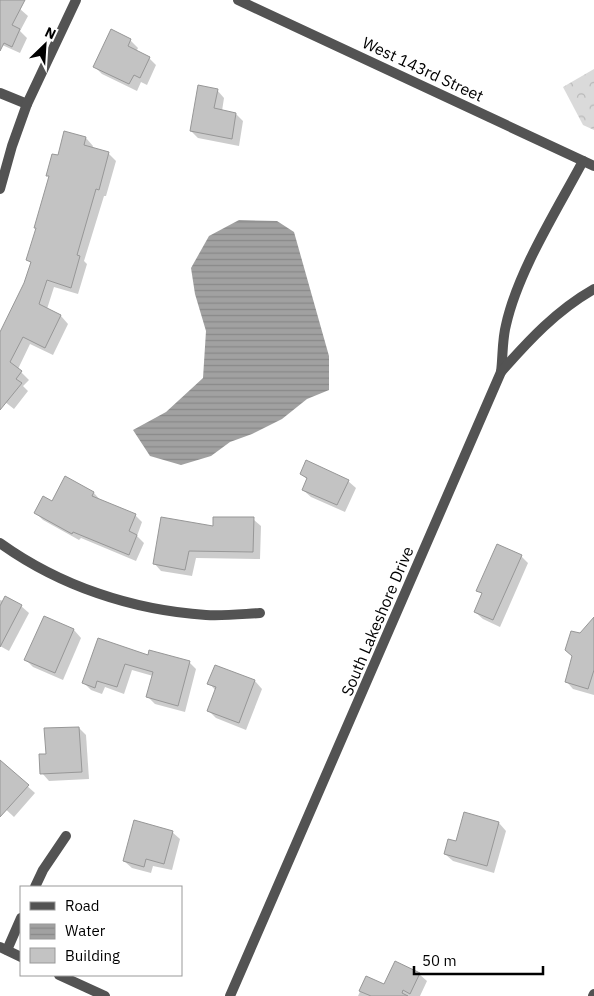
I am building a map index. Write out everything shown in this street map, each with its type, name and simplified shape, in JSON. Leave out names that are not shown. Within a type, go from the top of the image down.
[{"type":"street","points":[[0,189],[12,146],[27,104],[76,0]]},
{"type":"street","name":"West 143rd Street","points":[[238,0],[594,166]]},
{"type":"street","points":[[0,93],[27,104]]},
{"type":"street","points":[[501,372],[506,326],[514,298],[543,236],[583,161]]},
{"type":"street","name":"South Lakeshore Drive","points":[[230,996],[501,372],[547,323],[567,306],[594,289]]},
{"type":"street","points":[[0,543],[20,557],[70,583],[117,600],[160,610],[208,615],[260,614]]},
{"type":"street","points":[[35,886],[43,870],[66,836]]},
{"type":"street","points":[[20,920],[3,949],[20,957]]},
{"type":"street","points":[[61,976],[105,996]]},
{"type":"green space","points":[[594,69],[594,130],[583,125],[563,87]]},
{"type":"water","points":[[239,220],[277,221],[294,232],[329,356],[329,390],[307,399],[282,419],[252,434],[230,442],[211,456],[181,465],[150,456],[133,430],[166,412],[203,378],[206,331],[195,294],[191,268],[209,236]]},
{"type":"building","points":[[0,0],[25,0],[12,25],[20,29],[12,47],[4,43],[0,51]]},
{"type":"building","points":[[111,29],[131,39],[128,46],[150,57],[140,78],[134,75],[129,84],[93,67]]},
{"type":"building","points":[[198,85],[218,89],[214,108],[236,113],[232,139],[190,131]]},
{"type":"building","points":[[64,131],[86,137],[84,145],[109,152],[99,190],[96,189],[77,255],[80,256],[71,288],[47,280],[39,304],[61,315],[45,348],[23,337],[10,362],[22,371],[16,379],[22,383],[0,410],[0,332],[24,283],[31,262],[26,260],[49,176],[46,176],[52,154],[58,155]]},
{"type":"building","points":[[306,460],[349,480],[337,505],[302,490],[307,478],[300,474]]},
{"type":"building","points":[[65,476],[94,492],[92,496],[136,514],[129,531],[137,535],[129,555],[73,532],[72,534],[34,513],[43,496],[52,501]]},
{"type":"building","points":[[161,517],[213,526],[213,517],[254,517],[253,552],[189,551],[185,570],[153,564]]},
{"type":"building","points":[[497,544],[522,555],[493,620],[474,612],[482,593],[476,591]]},
{"type":"building","points":[[5,596],[22,605],[0,647],[0,606]]},
{"type":"building","points":[[44,616],[74,629],[55,673],[24,660]]},
{"type":"building","points":[[594,617],[594,670],[588,689],[565,682],[572,656],[565,650],[571,631],[580,633]]},
{"type":"building","points":[[98,638],[148,655],[149,650],[190,661],[178,706],[146,697],[153,672],[125,664],[117,687],[97,681],[95,688],[82,683]]},
{"type":"building","points":[[215,665],[255,680],[239,723],[207,711],[216,687],[207,684]]},
{"type":"building","points":[[79,727],[82,772],[40,774],[39,754],[46,754],[44,728]]},
{"type":"building","points":[[0,760],[29,785],[0,817]]},
{"type":"building","points":[[464,812],[499,822],[487,866],[444,854],[448,839],[456,841]]},
{"type":"building","points":[[134,820],[173,831],[164,864],[146,859],[144,867],[123,861]]},
{"type":"building","points":[[395,961],[420,973],[410,994],[403,990],[402,993],[408,996],[371,996],[359,991],[366,976],[384,984]]}]
